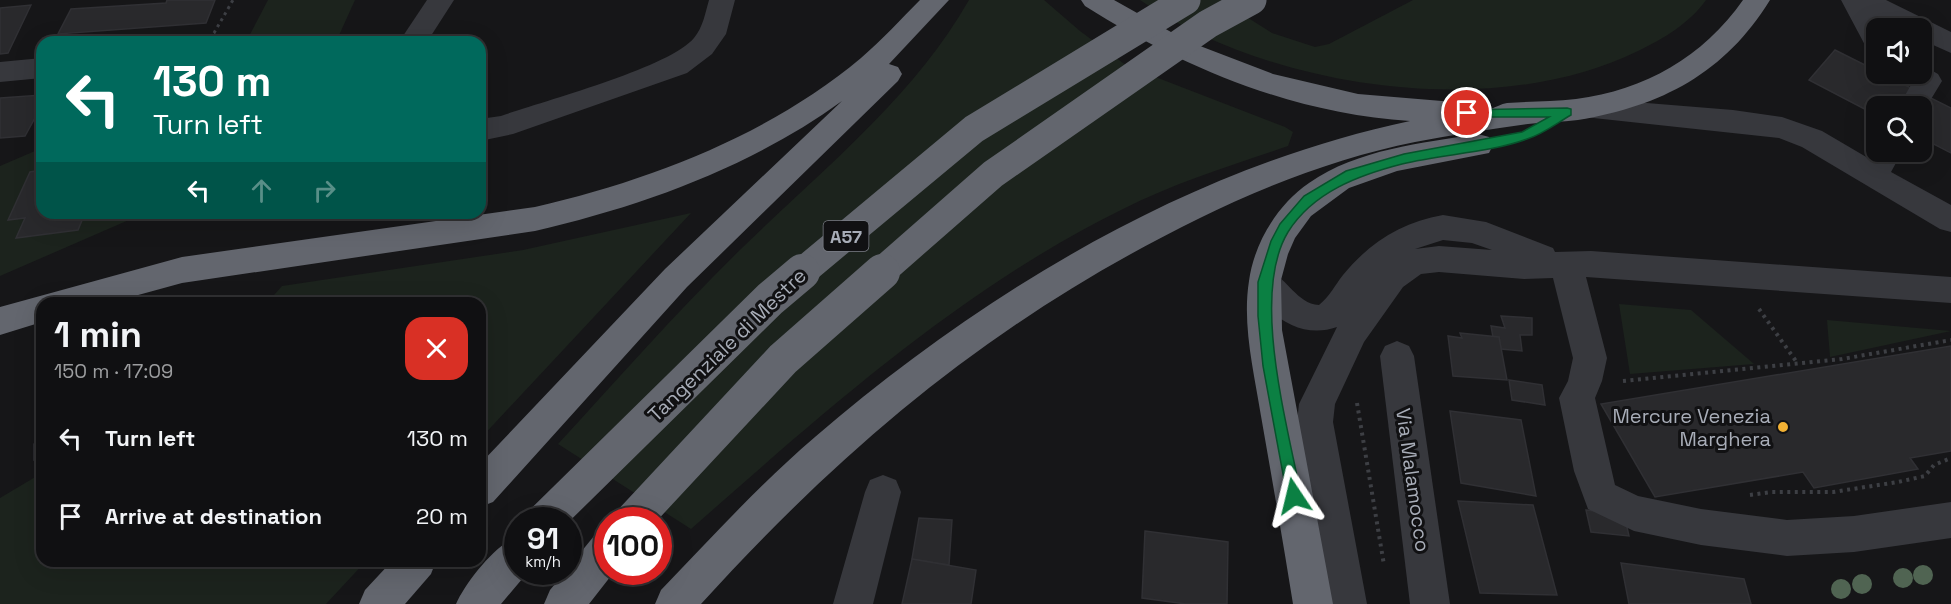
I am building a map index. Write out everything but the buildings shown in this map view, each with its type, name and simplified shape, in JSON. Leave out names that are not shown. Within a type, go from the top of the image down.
[{"type":"highway","points":[[81,297],[182,270],[535,219],[591,207],[636,192],[693,171],[802,113],[863,71],[936,0]]},
{"type":"highway","points":[[486,484],[676,278],[897,65],[921,31],[936,0]]},
{"type":"highway","points":[[1094,0],[1161,42],[1207,63],[1299,93],[1384,107],[1448,113],[1526,114],[1576,111],[1610,105],[1668,82],[1705,61],[1726,42],[1746,19],[1757,0]]},
{"type":"highway","name":"Tangenziale di Mestre","points":[[558,507],[770,299],[974,129],[1186,0]]},
{"type":"highway","name":"A57","points":[[645,507],[783,358],[993,174],[1208,24],[1252,0]]},
{"type":"highway","points":[[1313,604],[1270,366],[1265,282],[1284,228],[1309,200],[1340,179],[1404,159],[1525,136],[1576,111]]},
{"type":"highway","points":[[675,604],[772,499],[851,428],[981,329],[1100,255],[1178,215],[1314,160],[1400,134],[1526,114]]},
{"type":"highway","points":[[0,321],[36,310]]},
{"type":"highway","points":[[564,604],[594,566]]},
{"type":"highway","points":[[379,604],[412,567]]},
{"type":"highway","points":[[477,604],[504,571]]},
{"type":"street","points":[[417,36],[441,0]]},
{"type":"street","points":[[486,129],[503,126],[677,66],[702,47],[716,27],[722,0]]},
{"type":"street","points":[[1854,0],[1866,22]]},
{"type":"street","points":[[1864,0],[1951,43]]},
{"type":"street","points":[[0,72],[36,69]]},
{"type":"street","points":[[1576,111],[1733,121],[1782,128],[1880,164],[1951,220]]},
{"type":"street","points":[[1265,282],[1275,296],[1287,306],[1312,317],[1329,316],[1390,249],[1417,234],[1441,228],[1471,230],[1566,264]]},
{"type":"street","points":[[1347,604],[1315,422],[1320,397],[1351,333],[1392,278],[1414,262],[1439,259],[1524,266],[1566,264],[1951,290]]},
{"type":"street","points":[[1566,264],[1590,358],[1585,381],[1577,398],[1592,471],[1601,497],[1634,513],[1701,527],[1787,538],[1854,534],[1951,520]]},
{"type":"street","name":"Via Malamocco","points":[[1397,356],[1430,604]]},
{"type":"street","points":[[853,604],[884,492]]},
{"type":"path","points":[[210,36],[233,0]]},
{"type":"path","points":[[1757,306],[1798,364]]},
{"type":"path","points":[[1616,388],[1623,383],[1798,364],[1951,340]]},
{"type":"path","points":[[1621,373],[1623,383]]},
{"type":"path","points":[[1743,496],[1772,492],[1833,492],[1898,482],[1925,476],[1934,465],[1951,458]]},
{"type":"shaded area","points":[[268,0],[355,0],[339,36],[249,36]]},
{"type":"shaded area","points":[[969,0],[1044,0],[1080,31],[1127,66],[1293,132],[1288,146],[1205,174],[1143,199],[1064,241],[1006,276],[897,354],[792,440],[691,529],[672,517],[672,507],[657,507],[558,444],[718,272],[894,101],[946,36]]},
{"type":"shaded area","points":[[1140,0],[1220,0],[1272,33],[1315,47],[1329,44],[1413,0],[1706,0],[1684,23],[1657,41],[1638,51],[1581,73],[1518,86],[1451,90],[1384,86],[1317,74],[1252,56],[1193,31]]},
{"type":"shaded area","points":[[36,151],[36,219],[131,219],[0,276],[0,166]]},
{"type":"shaded area","points":[[691,213],[486,433],[486,297],[272,297],[282,286],[523,250]]},
{"type":"shaded area","points":[[1619,304],[1691,310],[1754,364],[1630,374]]},
{"type":"shaded area","points":[[1827,320],[1951,331],[1830,357]]},
{"type":"shaded area","points":[[36,477],[36,567],[360,567],[326,604],[0,604],[0,498]]},
{"type":"place","name":"Mercure Venezia Marghera","points":[[1783,427]]},
{"type":"route","points":[[1294,496],[1270,366],[1265,316],[1265,282],[1278,241],[1284,228],[1298,210],[1321,190],[1350,174],[1404,159],[1525,136],[1567,112],[1467,113]]}]
